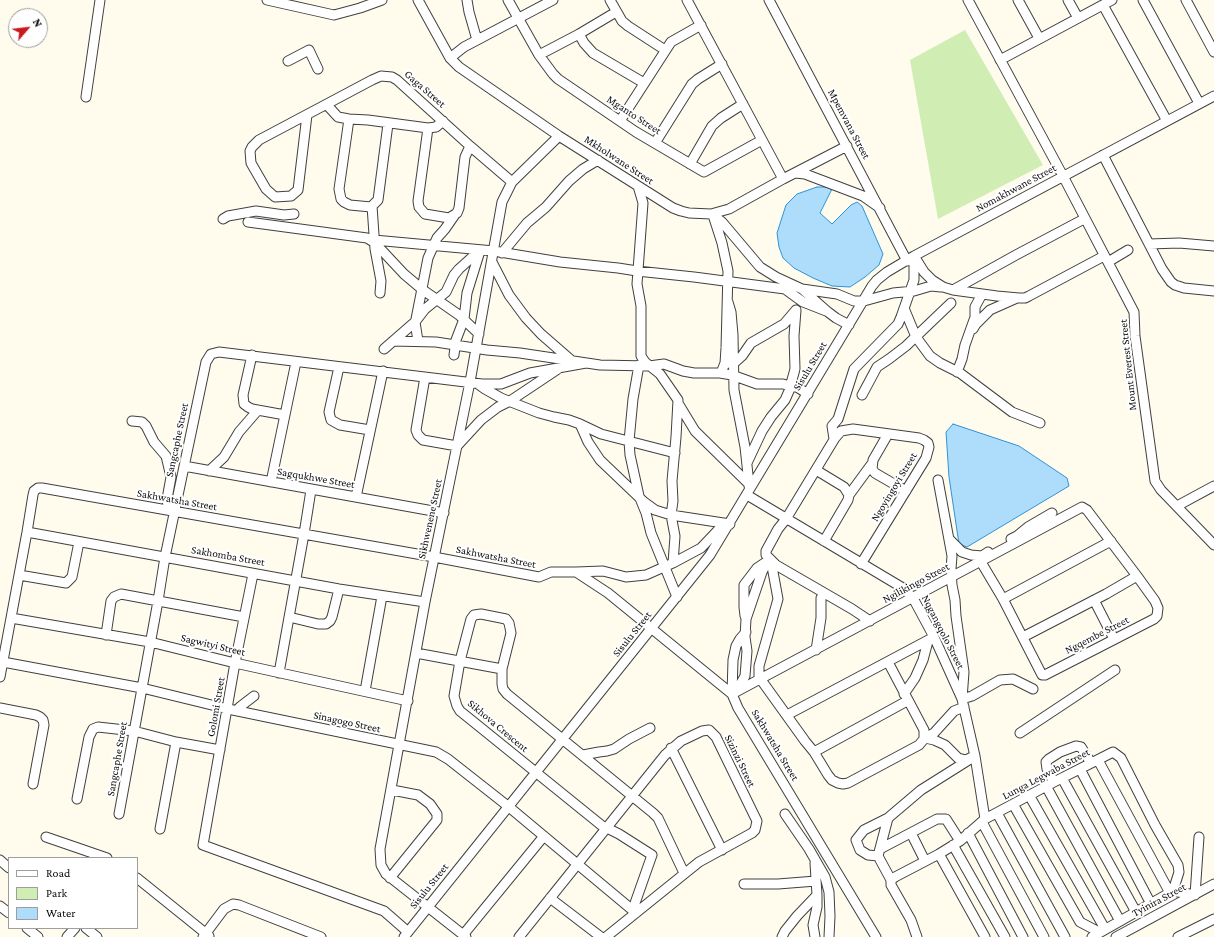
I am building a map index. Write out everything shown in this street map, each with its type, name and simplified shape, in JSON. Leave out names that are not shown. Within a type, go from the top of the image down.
[{"type":"street","points":[[86,97],[100,0]]},
{"type":"street","points":[[267,0],[334,15],[382,0]]},
{"type":"street","name":"Mkholwane Street","points":[[418,0],[450,58],[459,67],[559,136],[672,208],[689,213],[712,214],[730,210],[783,179],[847,146]]},
{"type":"street","points":[[467,0],[470,18],[477,40]]},
{"type":"street","name":"Mganto Street","points":[[508,0],[517,19],[539,55],[558,79],[620,121],[704,172],[762,140]]},
{"type":"street","points":[[450,58],[464,47],[553,0]]},
{"type":"street","points":[[610,0],[622,21],[665,50]]},
{"type":"street","points":[[687,0],[783,179]]},
{"type":"street","name":"Mpemvana Street","points":[[770,0],[880,209],[911,258],[932,280],[943,287]]},
{"type":"street","name":"Mount Everest Street","points":[[968,0],[1134,312],[1135,336],[1155,481],[1161,490],[1212,540]]},
{"type":"street","points":[[1018,0],[1039,38]]},
{"type":"street","points":[[1068,0],[1078,18]]},
{"type":"street","points":[[1000,60],[1112,0]]},
{"type":"street","points":[[1143,0],[1200,104]]},
{"type":"street","points":[[1186,0],[1214,52]]},
{"type":"street","points":[[1103,5],[1168,121]]},
{"type":"street","points":[[539,55],[616,12]]},
{"type":"street","points":[[620,121],[671,42],[701,25]]},
{"type":"street","points":[[579,34],[584,43],[593,53],[644,83]]},
{"type":"street","points":[[288,61],[309,50],[318,69]]},
{"type":"street","points":[[655,143],[692,84],[722,64]]},
{"type":"street","name":"Gaga Street","points":[[308,115],[298,190],[291,196],[275,197],[266,189],[251,163],[250,151],[252,147],[259,140],[381,76],[387,76],[397,80],[512,182]]},
{"type":"street","name":"Nomakhwane Street","points":[[849,325],[877,280],[887,272],[1214,96]]},
{"type":"street","points":[[690,164],[712,126],[721,118],[743,104]]},
{"type":"street","points":[[326,105],[338,117],[349,119],[428,128],[436,127],[443,121]]},
{"type":"street","points":[[349,119],[340,194],[344,202],[350,205],[367,207],[372,206],[378,200],[388,124]]},
{"type":"street","points":[[428,128],[418,201],[419,207],[425,214],[449,218],[454,216]]},
{"type":"street","name":"Sikhwenene Street","points":[[428,907],[386,874],[381,865],[380,855],[425,602],[457,446],[474,383],[476,349],[492,262],[498,252],[502,202],[512,182],[559,136]]},
{"type":"street","points":[[418,341],[415,321],[428,258],[437,238],[445,230],[459,208],[466,157],[470,146]]},
{"type":"street","points":[[1103,155],[1166,275],[1175,285],[1184,288],[1214,291]]},
{"type":"street","points":[[498,252],[527,223],[546,207],[569,181],[583,169],[598,160]]},
{"type":"street","points":[[795,173],[805,174],[862,196],[880,209]]},
{"type":"street","points":[[638,186],[643,203],[641,242],[637,271],[637,284],[641,306],[641,356],[649,366]]},
{"type":"street","points":[[643,203],[655,197]]},
{"type":"street","points":[[372,206],[375,241],[379,264],[378,270],[381,281],[380,293]]},
{"type":"street","points":[[222,219],[228,216],[256,210],[284,215],[294,214]]},
{"type":"street","points":[[712,214],[726,259],[728,272],[725,363],[721,373]]},
{"type":"street","points":[[712,214],[722,222],[760,267],[776,277],[802,289],[837,294],[854,301],[864,301],[893,293],[931,286],[982,294],[1025,298],[1128,250]]},
{"type":"street","points":[[953,290],[1016,254],[1084,219]]},
{"type":"street","points":[[248,222],[367,238],[375,241],[434,245],[498,252],[560,262],[785,289],[803,302],[826,311]]},
{"type":"street","points":[[375,241],[404,274],[422,290],[459,315],[479,334]]},
{"type":"street","points":[[1149,244],[1179,243],[1214,246]]},
{"type":"street","points":[[384,349],[415,321],[425,309],[446,292],[454,275],[480,250]]},
{"type":"street","points":[[454,355],[454,345],[464,319],[467,293],[480,250]]},
{"type":"street","points":[[834,439],[832,426],[838,419],[854,369],[898,324],[914,280],[911,258]]},
{"type":"street","points":[[492,262],[509,295],[526,318],[541,334],[572,361]]},
{"type":"street","points":[[802,289],[826,311],[849,325]]},
{"type":"street","points":[[956,372],[962,359],[975,317],[976,308],[982,294]]},
{"type":"street","points":[[969,335],[976,324],[990,310],[1019,298]]},
{"type":"street","points":[[728,302],[731,312],[734,390],[743,432],[749,490]]},
{"type":"street","points":[[862,395],[877,366],[889,359],[916,337],[951,302]]},
{"type":"street","points":[[904,308],[916,337],[930,356],[956,372],[1012,412],[1040,423]]},
{"type":"street","points":[[721,373],[734,363],[751,343],[784,324],[796,310],[794,336],[795,369],[790,386],[785,400],[762,431],[747,463]]},
{"type":"street","name":"Sisulu Street","points":[[406,935],[710,555],[849,325]]},
{"type":"street","points":[[393,341],[418,341],[454,345],[600,365],[649,366],[664,364],[683,371],[694,373],[721,373],[757,384],[783,384],[797,387],[808,394]]},
{"type":"street","name":"Sangcaphe Street","points":[[119,814],[165,557],[208,357],[214,352],[252,355],[296,362],[474,383],[501,384],[530,373],[586,363]]},
{"type":"street","points":[[252,355],[242,395],[243,400],[248,407],[285,415]]},
{"type":"street","points":[[271,482],[296,362]]},
{"type":"street","points":[[639,365],[634,388],[629,441],[630,456],[639,496],[646,513],[655,546],[669,565],[677,597]]},
{"type":"street","name":"Nqgangqolo Street","points":[[649,366],[660,374],[700,436],[749,490],[786,519],[903,588],[913,598],[931,639],[963,703],[975,756],[983,820],[1044,937]]},
{"type":"street","points":[[339,367],[329,412],[331,420],[340,425],[370,430]]},
{"type":"street","points":[[425,377],[416,430],[418,435],[423,440],[457,446],[481,420],[498,407],[510,401],[561,367]]},
{"type":"street","points":[[356,497],[382,372]]},
{"type":"street","points":[[474,383],[501,398],[539,413],[569,420],[601,434],[675,453]]},
{"type":"street","points":[[669,565],[675,536],[671,515],[678,403]]},
{"type":"street","points":[[208,471],[224,457],[241,429],[258,410]]},
{"type":"street","points":[[132,421],[142,422],[146,426],[154,442],[166,456],[171,477],[167,499],[168,506],[174,511]]},
{"type":"street","points":[[580,424],[594,454],[610,471],[656,510],[671,515],[730,524]]},
{"type":"street","name":"Ngoyingoyi Street","points":[[771,561],[766,555],[766,551],[834,439],[841,431],[853,429],[919,438],[924,440],[928,443],[926,458],[861,564]]},
{"type":"street","points":[[824,541],[848,500],[849,495],[872,465],[873,460],[888,434]]},
{"type":"street","points":[[872,465],[872,469],[875,473],[906,491]]},
{"type":"street","name":"Sagqukhwe Street","points":[[184,466],[444,513]]},
{"type":"street","points":[[816,470],[844,487],[849,495]]},
{"type":"street","points":[[839,484],[863,477]]},
{"type":"street","points":[[938,480],[952,556],[952,578],[964,672],[963,703]]},
{"type":"street","points":[[1177,506],[1214,486]]},
{"type":"street","name":"Sakhwatsha Street","points":[[27,532],[34,491],[38,488],[42,488],[539,577],[551,572],[576,572],[608,593],[732,694],[738,708],[876,937]]},
{"type":"street","points":[[279,672],[311,490]]},
{"type":"street","name":"Ngqembe Street","points":[[981,562],[1003,599],[1042,675],[1045,675],[1114,640],[1157,616],[1157,604],[1111,541],[1082,507]]},
{"type":"street","name":"Ngilikingo Street","points":[[732,694],[952,578],[1082,507]]},
{"type":"street","points":[[949,539],[962,552],[982,556],[1017,536],[1028,527],[1052,513]]},
{"type":"street","points":[[576,572],[603,571],[626,577],[646,575],[701,548],[719,529],[730,524]]},
{"type":"street","points":[[0,677],[27,532]]},
{"type":"street","name":"Sakhomba Street","points":[[27,532],[253,574],[425,602]]},
{"type":"street","points":[[1003,599],[1111,541]]},
{"type":"street","points":[[19,575],[66,583],[72,577],[79,542]]},
{"type":"street","points":[[732,694],[742,684],[746,676],[746,619],[762,572],[765,566],[771,561]]},
{"type":"street","points":[[771,561],[870,621]]},
{"type":"street","points":[[771,561],[778,599],[759,666],[759,677],[762,679],[814,752],[832,780],[838,783],[848,783],[919,745],[925,738],[934,733],[963,703],[1000,680],[1013,679],[1033,688]]},
{"type":"street","name":"Golomi Street","points":[[253,574],[236,663],[233,710],[220,750],[203,845],[384,911],[406,935]]},
{"type":"street","points":[[1023,637],[1137,576]]},
{"type":"street","points":[[289,617],[318,624],[326,624],[332,617],[339,589]]},
{"type":"street","points":[[106,635],[110,607],[114,597],[121,594],[244,617]]},
{"type":"street","points":[[365,691],[382,596]]},
{"type":"street","points":[[816,650],[821,618],[821,598]]},
{"type":"street","points":[[1094,600],[1114,640]]},
{"type":"street","name":"Sikhova Crescent","points":[[635,910],[652,856],[619,834],[606,828],[460,711],[457,706],[454,696],[460,661],[471,619],[474,615],[481,614],[506,619],[511,633],[502,669],[502,684],[507,694],[633,795],[658,818],[684,873]]},
{"type":"street","name":"Sagwityi Street","points":[[11,618],[150,642],[236,663],[408,701]]},
{"type":"street","points":[[732,694],[733,660],[736,646],[746,632]]},
{"type":"street","points":[[788,716],[931,639]]},
{"type":"street","points":[[814,752],[906,697],[931,639]]},
{"type":"street","points":[[416,653],[502,669]]},
{"type":"street","name":"Sinagogo Street","points":[[3,662],[142,688],[233,710],[436,752],[442,755],[509,807],[576,864],[635,910]]},
{"type":"street","points":[[888,662],[924,730],[925,738]]},
{"type":"street","points":[[1020,733],[1115,670]]},
{"type":"street","points":[[233,710],[254,696]]},
{"type":"street","points":[[0,708],[36,715],[43,720],[44,725],[33,784]]},
{"type":"street","points":[[77,799],[90,732],[98,727],[134,731],[176,742],[220,750]]},
{"type":"street","points":[[583,755],[614,749],[650,728]]},
{"type":"street","name":"Sizinzi Street","points":[[520,937],[576,864],[671,748],[681,741],[706,730],[711,732],[716,737],[757,822],[756,830],[709,856],[684,873],[635,910],[606,937]]},
{"type":"street","points":[[925,738],[945,745],[958,758],[966,760],[975,756]]},
{"type":"street","points":[[160,829],[176,742]]},
{"type":"street","points":[[1136,912],[1058,780],[1047,769],[1046,762],[1060,752],[1076,746],[1081,747],[1094,761],[1172,892]]},
{"type":"street","points":[[671,748],[722,850]]},
{"type":"street","name":"Lunga Legwaba Street","points":[[891,880],[956,843],[983,820],[1113,752],[1121,758],[1155,825],[1178,865],[1179,872],[1172,892]]},
{"type":"street","points":[[975,756],[921,790],[888,818],[864,830],[856,840],[860,850],[868,855],[879,853],[937,819],[946,819],[956,843],[1005,937]]},
{"type":"street","points":[[1080,769],[1151,904]]},
{"type":"street","points":[[1046,786],[1120,921]]},
{"type":"street","points":[[390,878],[437,820],[437,814],[430,804],[418,795],[392,790]]},
{"type":"street","points":[[1029,795],[1098,933]]},
{"type":"street","points":[[1013,804],[1080,922],[1098,933]]},
{"type":"street","points":[[997,813],[1065,937]]},
{"type":"street","points":[[785,814],[814,857],[825,877],[829,892],[829,937]]},
{"type":"street","points":[[888,818],[879,853],[891,880],[891,885],[911,920],[917,937]]},
{"type":"street","points":[[911,833],[925,861]]},
{"type":"street","points":[[968,833],[1023,937]]},
{"type":"street","points":[[428,907],[464,936],[544,836]]},
{"type":"street","points":[[46,837],[104,857]]},
{"type":"street","points":[[1098,933],[1172,892],[1195,895],[1198,837]]},
{"type":"street","points":[[939,854],[985,937]]},
{"type":"street","points":[[814,857],[817,895],[814,925],[815,937]]},
{"type":"street","points":[[0,860],[8,867]]},
{"type":"street","points":[[138,879],[206,936],[224,909],[233,904],[321,937]]},
{"type":"street","points":[[744,884],[778,884],[816,880]]},
{"type":"street","name":"Tyinira Street","points":[[1116,937],[1214,884]]},
{"type":"street","points":[[782,937],[797,916],[817,895]]},
{"type":"street","points":[[550,898],[601,937]]},
{"type":"street","points":[[0,906],[8,912]]},
{"type":"street","points":[[1178,937],[1214,919]]},
{"type":"street","points":[[28,929],[38,937]]},
{"type":"street","points":[[67,937],[73,929]]},
{"type":"street","points":[[87,929],[97,937]]},
{"type":"green space","points":[[965,30],[1043,165],[938,219],[910,60]]},
{"type":"water","points":[[817,187],[833,187],[820,213],[832,224],[851,205],[857,202],[862,206],[883,254],[879,265],[850,287],[832,286],[794,268],[783,258],[779,247],[777,233],[786,205],[797,194]]},
{"type":"water","points":[[953,424],[1019,446],[1067,478],[1069,486],[967,547],[959,544],[949,477],[946,432]]}]
